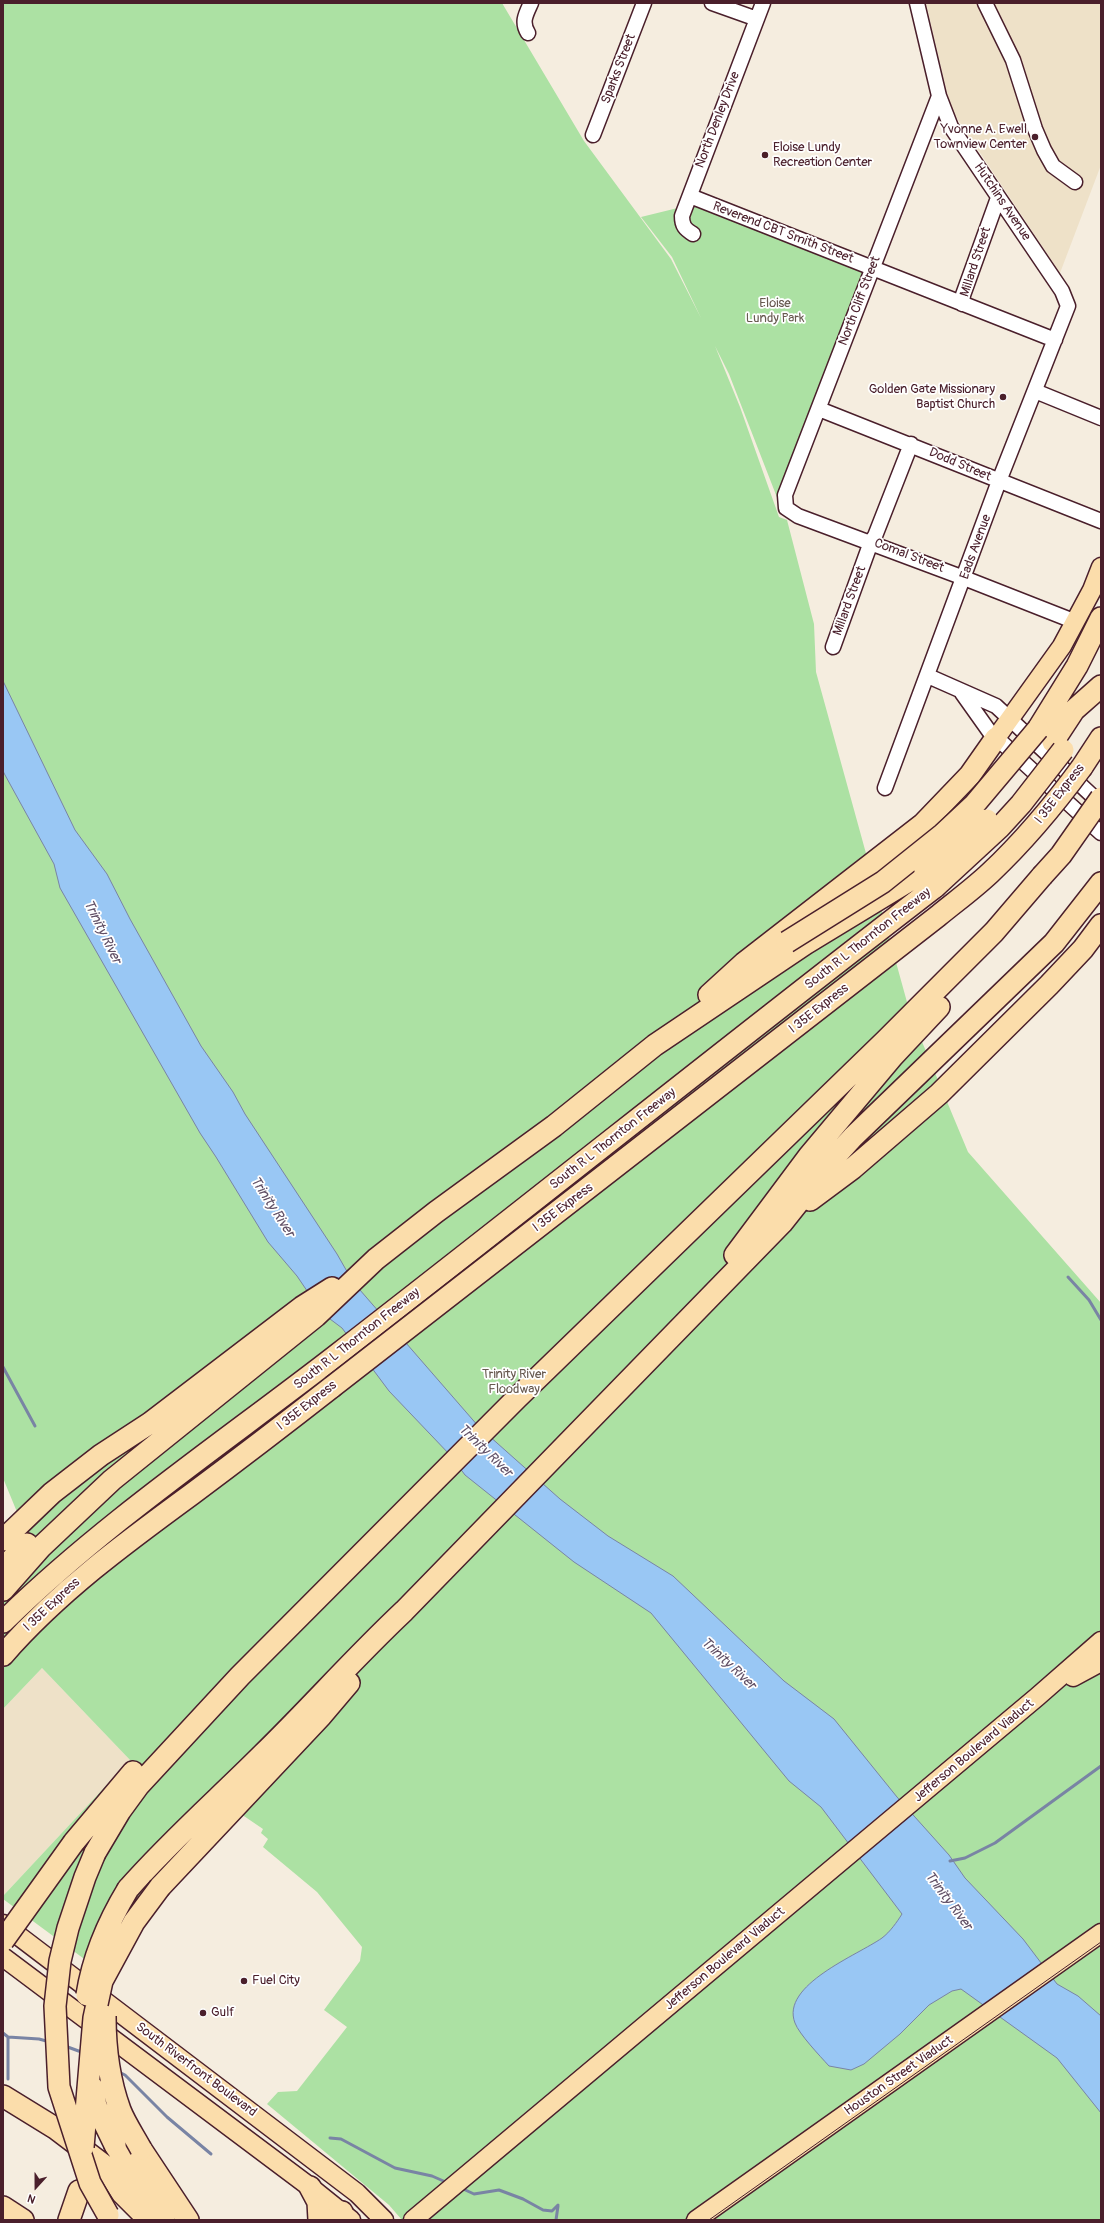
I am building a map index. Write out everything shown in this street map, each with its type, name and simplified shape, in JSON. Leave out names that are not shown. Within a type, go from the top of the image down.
[{"type":"highway","points":[[710,995],[736,980],[808,928],[904,867],[1051,740],[1077,666],[1101,618]]},
{"type":"highway","points":[[655,1045],[805,944],[886,897],[943,858],[977,830],[1006,802],[1074,710],[1101,686]]},
{"type":"highway","points":[[3,1540],[52,1493],[101,1455],[150,1422],[302,1307],[376,1259],[436,1212],[554,1126],[655,1045],[744,963],[923,824],[970,775],[996,738]]},
{"type":"highway","name":"I 35E Express","points":[[3,1655],[44,1612],[89,1572],[264,1441],[938,916],[989,874],[1025,838],[1053,806],[1082,767],[1101,738]]},
{"type":"highway","name":"South R L Thornton Freeway","points":[[3,1622],[35,1590],[162,1487],[344,1350],[934,887],[1000,827],[1021,804],[1051,740]]},
{"type":"highway","points":[[578,1431],[625,1367],[736,1255],[785,1186],[966,969],[994,932],[1060,855],[1101,798]]},
{"type":"highway","points":[[164,2220],[115,2145],[96,2106],[86,2058],[83,2025],[90,1978],[111,1920],[128,1889],[154,1859],[264,1753],[358,1654],[404,1611],[782,1223],[832,1160],[853,1137],[1054,943],[1085,906],[1101,883]]},
{"type":"highway","points":[[782,1223],[853,1168],[939,1094],[1083,949],[1101,925]]},
{"type":"highway","points":[[110,2217],[90,2183],[59,2087],[55,2006],[60,1961],[68,1928],[85,1877],[107,1831],[139,1785],[217,1700],[517,1398],[822,1103],[966,969]]},
{"type":"highway","points":[[3,1590],[36,1543],[100,1476],[176,1419],[234,1381],[316,1316],[376,1259]]},
{"type":"highway","points":[[3,1568],[36,1543]]},
{"type":"highway","points":[[69,2220],[79,2191],[94,2018],[102,1981],[123,1941],[134,1922],[160,1887],[321,1716],[366,1664],[404,1611]]},
{"type":"highway","points":[[3,1941],[74,1842],[147,1757],[217,1700]]},
{"type":"highway","points":[[154,1859],[119,1938],[108,1983],[105,2017],[106,2050],[112,2082],[121,2111],[141,2149],[188,2220]]},
{"type":"highway","points":[[3,2096],[55,2128],[105,2166],[117,2186],[148,2220]]},
{"type":"highway","points":[[3,2111],[52,2140],[117,2186]]},
{"type":"highway","points":[[310,2187],[318,2202],[319,2220]]},
{"type":"highway","points":[[3,2207],[23,2220]]},
{"type":"main road","points":[[996,738],[1044,674],[1076,622],[1101,567]]},
{"type":"main road","points":[[1037,1698],[1101,1641]]},
{"type":"main road","points":[[1037,1698],[1101,1662]]},
{"type":"main road","name":"Jefferson Boulevard Viaduct","points":[[413,2220],[1037,1698]]},
{"type":"main road","name":"South Riverfront Boulevard","points":[[3,1924],[80,1985],[116,2009],[357,2193],[384,2220]]},
{"type":"main road","name":"Houston Street Viaduct","points":[[696,2220],[1101,1933]]},
{"type":"main road","points":[[8,1961],[79,2005],[93,2010],[116,2009]]},
{"type":"main road","name":"South Riverfront Boulevard","points":[[8,1961],[310,2187],[342,2217]]},
{"type":"main road","points":[[342,2217],[360,2215],[370,2220]]},
{"type":"street","points":[[528,34],[524,25],[524,20],[530,3]]},
{"type":"street","name":"Sparks Street","points":[[594,135],[644,3]]},
{"type":"street","points":[[712,3],[756,19]]},
{"type":"street","name":"North Denley Drive","points":[[693,234],[686,229],[682,223],[682,216],[763,3]]},
{"type":"street","name":"Hutchins Avenue","points":[[917,3],[939,96],[951,127],[1062,291],[1068,306]]},
{"type":"street","points":[[985,3],[1013,60],[1035,129],[1044,150],[1053,166],[1075,182]]},
{"type":"street","name":"North Cliff Street","points":[[786,508],[785,495],[939,96]]},
{"type":"street","name":"Reverend CBT Smith Street","points":[[690,196],[1054,340]]},
{"type":"street","name":"Millard Street","points":[[962,304],[963,295],[998,198]]},
{"type":"street","name":"Eads Avenue","points":[[885,788],[928,676],[999,481],[1068,306]]},
{"type":"street","points":[[1035,391],[1101,418]]},
{"type":"street","name":"Dodd Street","points":[[819,409],[911,444],[999,481],[1101,521]]},
{"type":"street","name":"Millard Street","points":[[833,647],[871,542],[876,536],[911,444]]},
{"type":"street","name":"Comal Street","points":[[786,508],[798,516],[871,542],[1076,622]]},
{"type":"street","points":[[928,676],[996,706],[1101,804]]},
{"type":"street","points":[[962,692],[996,738],[1101,833]]},
{"type":"shaded area","name":"Yvonne A. Ewell Townview Center","points":[[926,3],[1101,3],[1101,165],[1060,273],[951,109]]},
{"type":"shaded area","points":[[42,1668],[130,1760],[3,1896],[3,1709]]},
{"type":"green space","name":"Trinity River Floodway","points":[[3,3],[502,3],[584,141],[671,259],[701,318],[672,257],[641,217],[694,204],[864,273],[778,500],[729,374],[715,346],[740,407],[779,517],[787,520],[814,624],[816,672],[910,1013],[968,1152],[1101,1303],[1101,2220],[402,2220],[389,2205],[267,2104],[278,2092],[297,2091],[347,2027],[324,2010],[360,1961],[362,1947],[317,1892],[263,1847],[268,1839],[261,1833],[263,1829],[238,1812],[148,1914],[110,1978],[3,1899],[3,1896],[130,1760],[42,1668],[3,1709],[3,1523],[17,1512],[3,1478]]},
{"type":"water","name":"Trinity River","points":[[3,681],[75,830],[107,874],[130,919],[201,1046],[233,1092],[245,1114],[337,1254],[353,1282],[479,1427],[560,1499],[608,1536],[673,1576],[784,1681],[834,1719],[897,1797],[949,1855],[965,1878],[1023,1939],[1057,1984],[1078,1996],[1101,2016],[1101,2113],[1057,2058],[961,1989],[952,1991],[929,2005],[900,2034],[864,2064],[851,2070],[829,2066],[805,2039],[795,2023],[793,2009],[799,1996],[810,1984],[824,1973],[882,1938],[896,1924],[902,1914],[821,1807],[789,1781],[651,1613],[574,1562],[465,1475],[451,1456],[389,1391],[342,1328],[322,1313],[297,1276],[268,1242],[200,1133],[60,888],[54,864],[3,771]]},
{"type":"waterway","points":[[1068,1277],[1089,1300],[1101,1320]]},
{"type":"waterway","points":[[3,1367],[35,1426]]},
{"type":"waterway","points":[[950,1861],[965,1858],[995,1843],[1101,1766]]},
{"type":"waterway","points":[[3,2033],[8,2037]]},
{"type":"waterway","points":[[8,2079],[8,2037],[39,2039],[50,2042]]},
{"type":"waterway","points":[[65,2046],[84,2053]]},
{"type":"waterway","points":[[117,2071],[125,2075],[167,2117],[211,2154]]},
{"type":"waterway","points":[[330,2138],[341,2139],[395,2168],[432,2176],[448,2183]]},
{"type":"waterway","points":[[461,2188],[474,2194],[499,2190],[523,2199],[543,2210],[552,2211],[558,2205]]},
{"type":"waterway","points":[[556,2220],[558,2206]]},
{"type":"tram line","points":[[709,2220],[1101,1942]]},
{"type":"place","name":"Yvonne A. Ewell Townview Center","points":[[1035,137]]},
{"type":"place","name":"Eloise Lundy Recreation Center","points":[[765,155]]},
{"type":"place","name":"Golden Gate Missionary Baptist Church","points":[[1003,397]]},
{"type":"place","name":"Fuel City","points":[[244,1981]]},
{"type":"place","name":"Gulf","points":[[203,2013]]},
{"type":"park label","name":"Eloise Lundy Park","points":[[775,312]]}]
